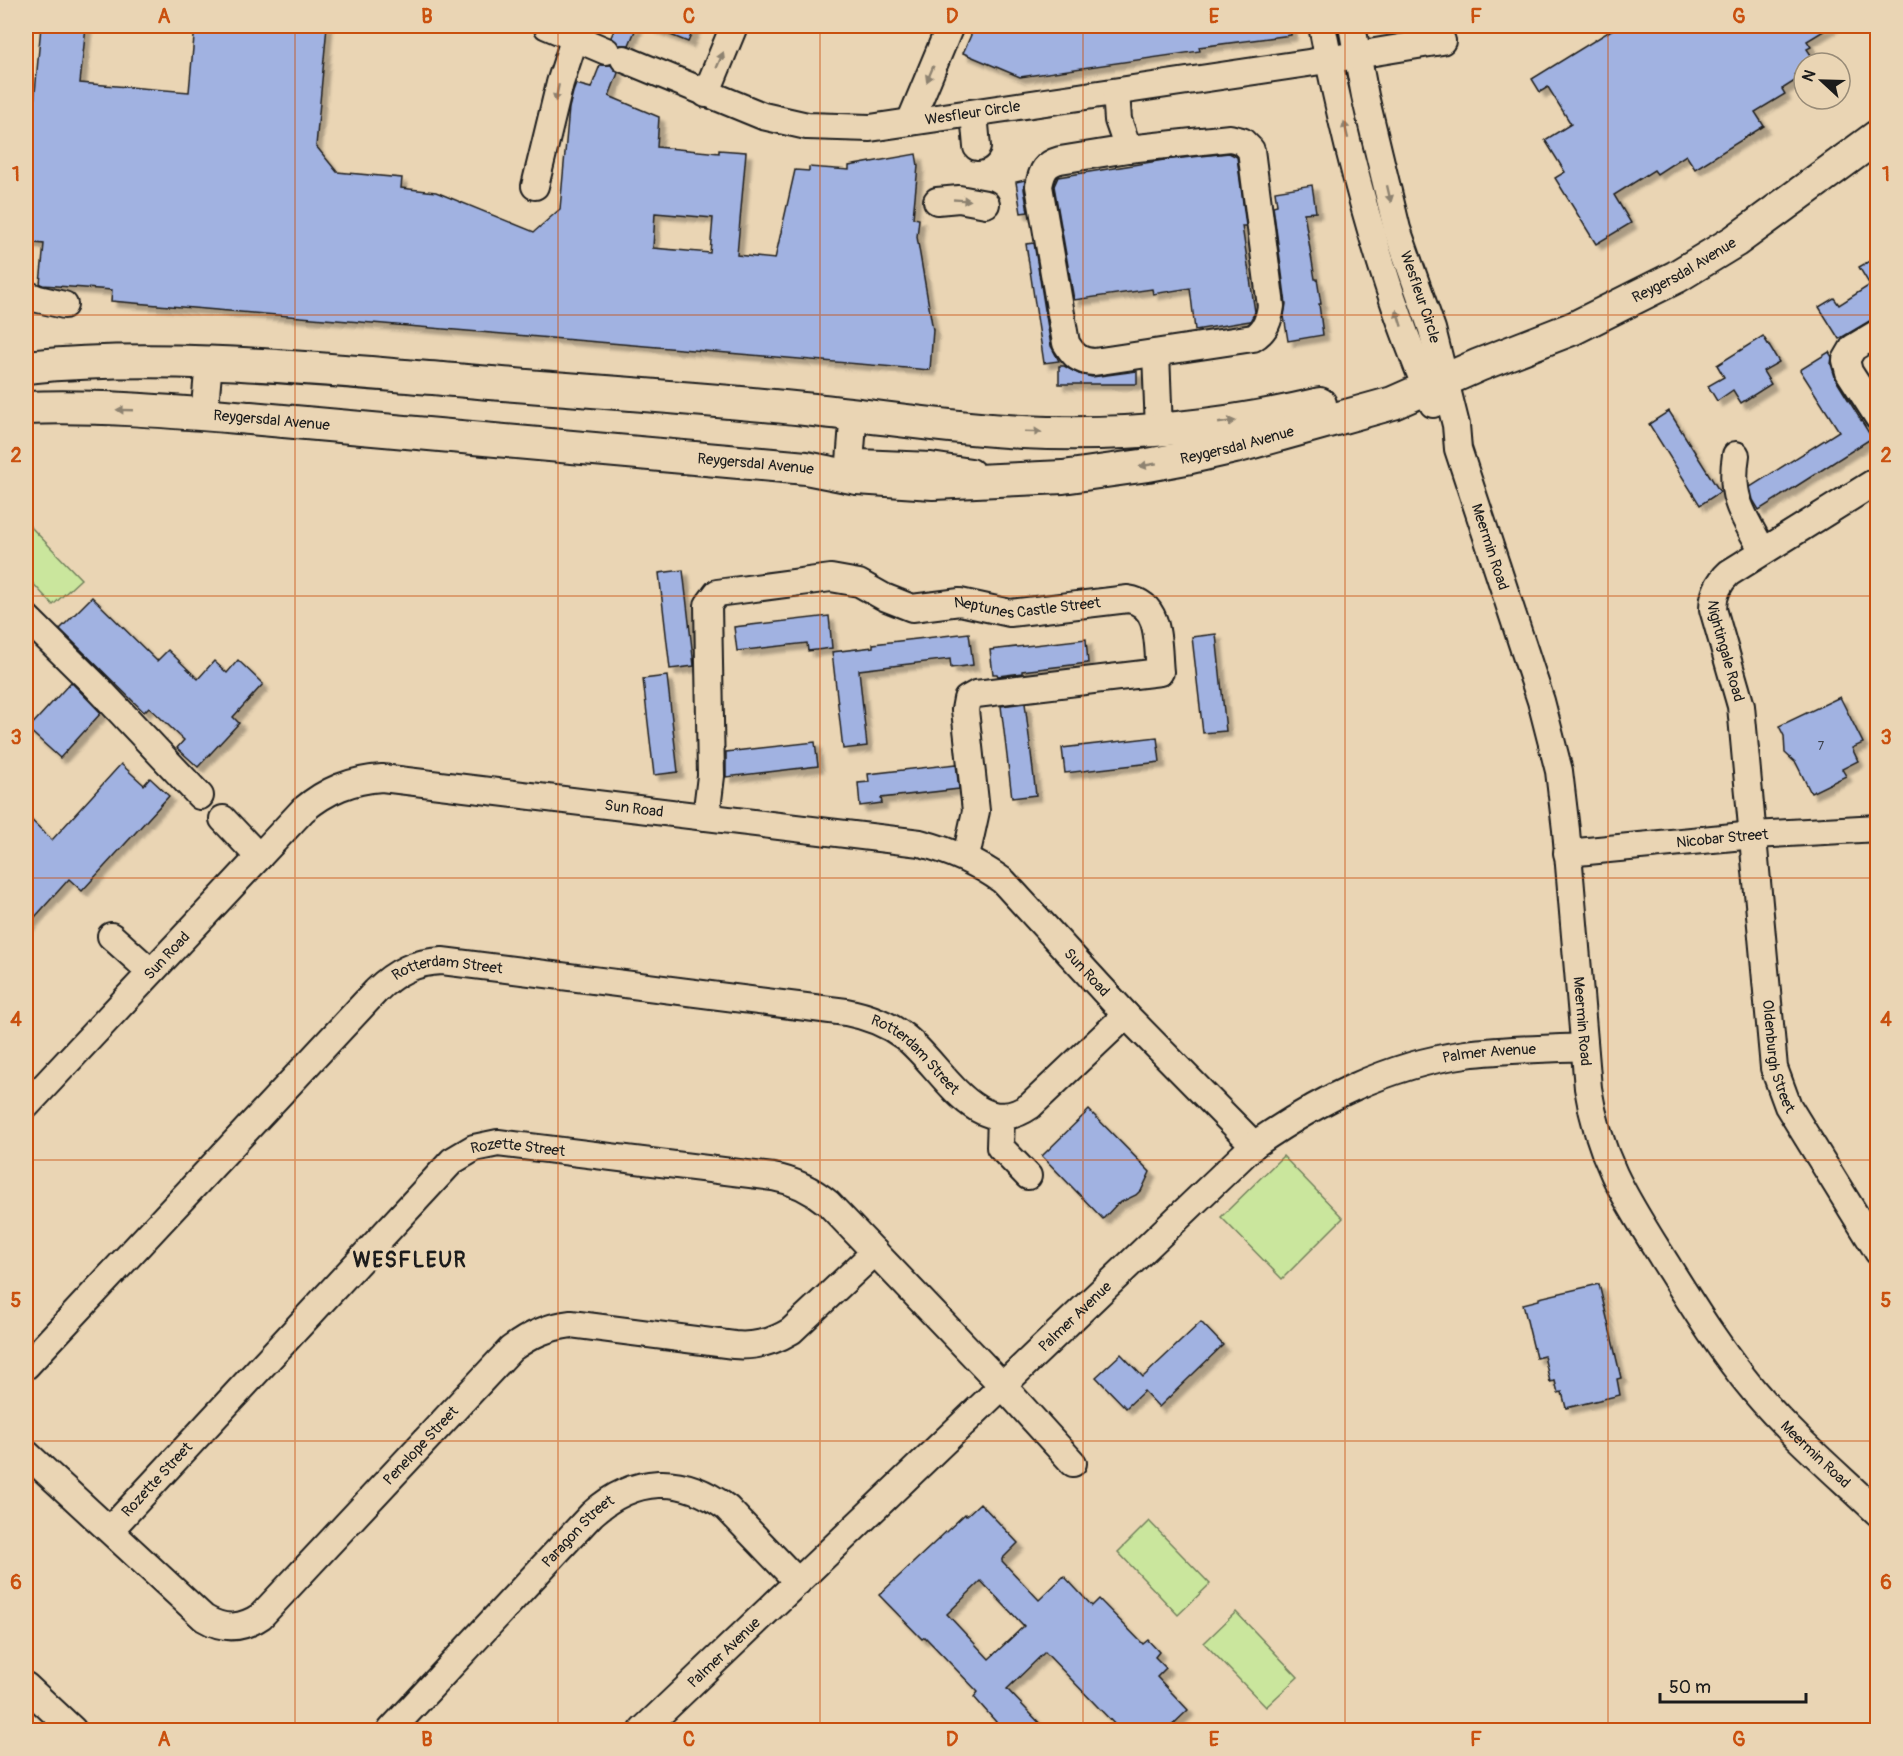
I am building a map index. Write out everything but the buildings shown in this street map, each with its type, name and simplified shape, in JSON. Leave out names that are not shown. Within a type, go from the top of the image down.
[{"type":"main road","name":"Reygersdal Avenue","points":[[30,367],[142,361],[255,364],[811,410],[974,429],[1067,433],[1159,430],[1228,422],[1306,407],[1387,384],[1440,375],[1574,328],[1676,277],[1735,241],[1878,136]]},
{"type":"main road","name":"Reygersdal Avenue","points":[[26,408],[195,410],[806,468],[857,478],[933,483],[1022,480],[1104,472],[1202,454],[1393,403],[1440,375]]},
{"type":"street","name":"Wesfleur Circle","points":[[547,26],[706,94],[764,116],[807,126],[851,129],[1329,60],[1436,33]]},
{"type":"street","points":[[706,94],[734,26]]},
{"type":"street","points":[[910,122],[950,26]]},
{"type":"street","name":"Wesfleur Circle","points":[[1322,26],[1365,214],[1405,338],[1440,375]]},
{"type":"street","name":"Wesfleur Circle","points":[[1352,26],[1356,55],[1397,229],[1432,329],[1440,375]]},
{"type":"street","points":[[535,186],[560,83],[575,37]]},
{"type":"street","points":[[1116,92],[1118,120],[1128,149]]},
{"type":"street","points":[[974,113],[977,147]]},
{"type":"street","points":[[1237,138],[1248,144],[1251,150],[1259,206],[1271,306],[1266,325],[1260,334],[1253,338],[1094,362],[1086,362],[1076,357],[1071,351],[1066,343],[1040,186],[1044,168],[1051,163],[1128,149],[1237,138]]},
{"type":"street","points":[[937,201],[959,199],[986,204]]},
{"type":"street","points":[[26,294],[64,304]]},
{"type":"street","points":[[1878,333],[1853,348],[1846,360],[1849,372],[1878,417]]},
{"type":"street","points":[[1155,353],[1159,430]]},
{"type":"street","points":[[30,367],[208,373],[746,417],[926,430],[974,429]]},
{"type":"street","points":[[208,373],[195,410],[740,450],[850,462],[931,466],[1022,480]]},
{"type":"street","name":"Meermin Road","points":[[1440,375],[1456,425],[1458,449],[1550,736],[1559,771],[1584,1047],[1592,1109],[1603,1151],[1627,1200],[1701,1319],[1733,1365],[1768,1407],[1875,1505]]},
{"type":"street","points":[[850,462],[853,424]]},
{"type":"street","points":[[1736,454],[1733,471],[1738,505],[1763,551]]},
{"type":"street","name":"Nightingale Road","points":[[1754,835],[1741,706],[1714,617],[1713,602],[1718,586],[1723,579],[1763,551],[1878,480]]},
{"type":"street","name":"Neptunes Castle Street","points":[[706,817],[711,776],[708,605],[717,593],[831,578],[859,583],[884,597],[912,608],[960,602],[1010,614],[1128,600],[1144,604],[1154,618],[1160,672],[976,694],[967,699],[965,710],[976,811],[966,857]]},
{"type":"street","points":[[26,617],[97,687],[200,796]]},
{"type":"street","name":"Sun Road","points":[[26,1106],[303,810],[315,800],[343,785],[368,779],[397,778],[920,843],[966,857],[1003,881],[1126,1015],[1254,1145]]},
{"type":"street","points":[[222,819],[259,857]]},
{"type":"street","name":"Nicobar Street","points":[[1567,853],[1754,835],[1878,828]]},
{"type":"street","name":"Oldenburgh Street","points":[[1754,835],[1771,1053],[1778,1083],[1788,1106],[1878,1252]]},
{"type":"street","points":[[111,936],[151,972]]},
{"type":"street","name":"Rotterdam Street","points":[[26,1366],[376,991],[394,975],[423,963],[442,961],[863,1016],[880,1022],[904,1036],[976,1109],[1001,1117]]},
{"type":"street","points":[[1028,1176],[1000,1147],[1001,1117],[1012,1116],[1030,1106],[1126,1015]]},
{"type":"street","name":"Palmer Avenue","points":[[643,1731],[1254,1145],[1303,1113],[1340,1093],[1412,1066],[1466,1054],[1584,1047]]},
{"type":"street","name":"Rozette Street","points":[[110,1530],[443,1170],[452,1161],[474,1148],[492,1144],[510,1144],[788,1180],[817,1193],[1003,1386],[1073,1463]]},
{"type":"street","name":"Penelope Street","points":[[26,1453],[204,1618],[223,1626],[243,1626],[261,1616],[511,1349],[524,1340],[547,1328],[570,1324],[734,1345],[759,1345],[791,1331],[875,1252]]},
{"type":"street","name":"Paragon Street","points":[[391,1731],[592,1514],[603,1504],[629,1490],[643,1486],[673,1484],[688,1487],[715,1499],[727,1508],[798,1582]]},
{"type":"street","points":[[26,1686],[73,1731]]},
{"type":"green space","points":[[29,525],[81,579],[53,605],[26,576],[26,528]]},
{"type":"green space","points":[[1283,1156],[1343,1218],[1282,1279],[1221,1217]]},
{"type":"green space","points":[[1149,1521],[1210,1584],[1178,1615],[1118,1552]]},
{"type":"green space","points":[[1236,1612],[1298,1677],[1266,1707],[1204,1643]]},
{"type":"district","name":"WESFLEUR","points":[[410,1260]]}]
